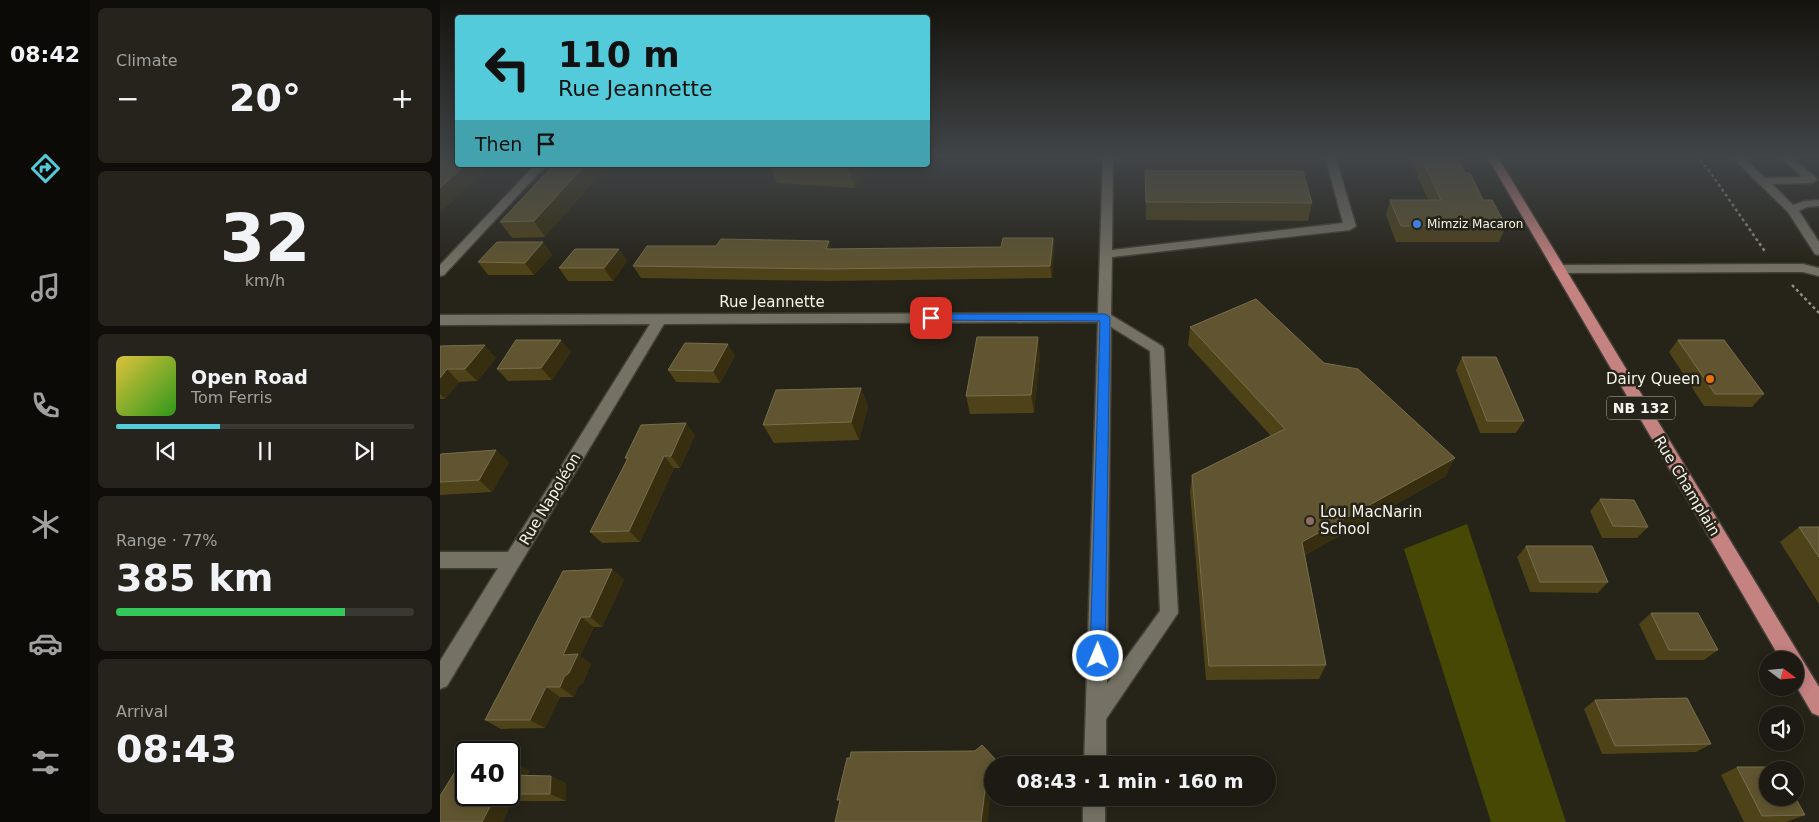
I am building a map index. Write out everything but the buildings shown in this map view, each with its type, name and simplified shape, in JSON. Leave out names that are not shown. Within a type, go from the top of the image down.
[{"type":"main road","name":"Rue Champlain","points":[[1514,194],[1787,651]]},
{"type":"main road","points":[[1804,681],[1819,706]]},
{"type":"street","points":[[440,272],[513,194]]},
{"type":"street","points":[[1095,756],[1107,194]]},
{"type":"street","points":[[1106,254],[1350,226],[1341,194]]},
{"type":"street","points":[[1776,194],[1792,210],[1819,251]]},
{"type":"street","points":[[1792,210],[1805,204],[1819,203]]},
{"type":"street","points":[[1558,270],[1803,268],[1819,272]]},
{"type":"street","points":[[1096,716],[1169,613],[1157,349],[1105,317]]},
{"type":"street","name":"Rue Jeannette","points":[[440,320],[1105,317]]},
{"type":"street","name":"Rue Napoléon","points":[[440,679],[660,319]]},
{"type":"street","points":[[440,560],[513,560]]},
{"type":"street","points":[[1094,806],[1094,822]]},
{"type":"path","points":[[1726,194],[1777,268],[1819,313]]},
{"type":"shaded area","points":[[1467,524],[1566,822],[1491,822],[1404,549]]},
{"type":"place","name":"Mimziz Macaron","points":[[1417,224]]},
{"type":"place","name":"Dairy Queen","points":[[1710,379]]},
{"type":"place","name":"Lou MacNarin School","points":[[1310,521]]},
{"type":"route","points":[[931,318],[1105,317],[1098,656]]}]
